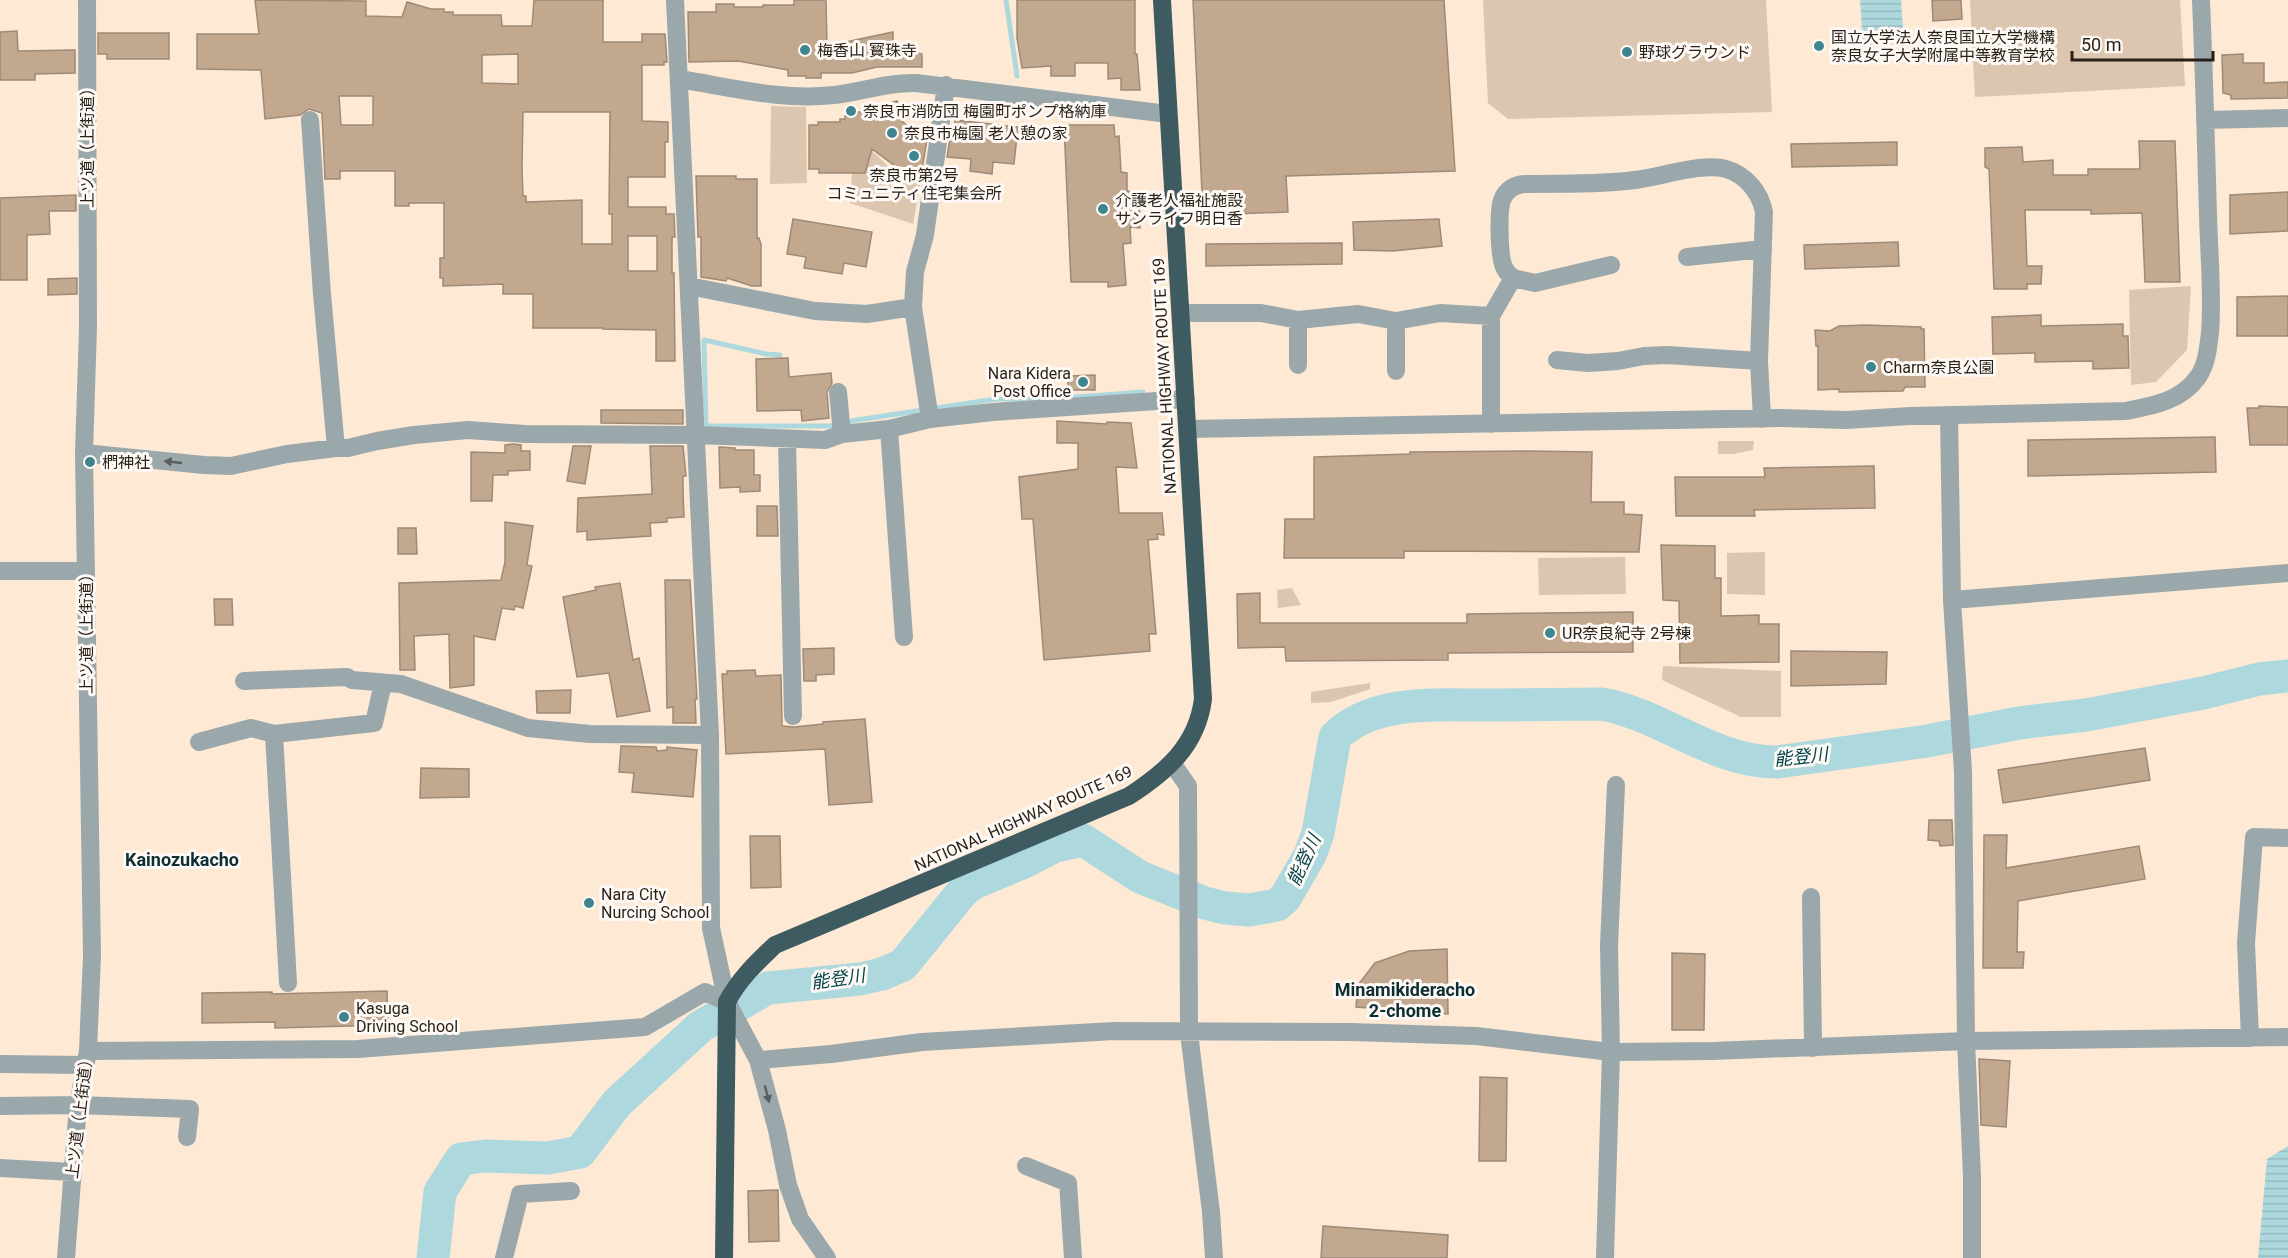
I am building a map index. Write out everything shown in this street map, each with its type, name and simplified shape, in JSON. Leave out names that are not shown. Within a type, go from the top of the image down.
[{"type":"highway","name":"NATIONAL HIGHWAY ROUTE 169","points":[[728,1002],[736,986],[752,966],[775,945],[1129,796],[1155,779],[1172,763],[1194,734],[1201,717],[1203,699],[1162,0]]},
{"type":"highway","points":[[724,1258],[728,1002]]},
{"type":"street","name":"上ツ道（上街道）","points":[[66,1258],[78,1105],[86,1058],[92,944],[84,453],[88,327],[87,0]]},
{"type":"street","points":[[675,0],[710,735],[711,928],[728,1002],[758,1060],[777,1130],[788,1185],[800,1219],[827,1258]]},
{"type":"street","points":[[1188,429],[1762,418],[1846,420],[2126,411],[2156,405],[2174,398],[2188,388],[2205,363],[2210,324],[2201,0]]},
{"type":"street","points":[[679,79],[792,97],[835,95],[897,82],[946,85],[1168,114]]},
{"type":"street","points":[[930,419],[913,307],[915,272],[925,235],[946,85]]},
{"type":"street","points":[[2205,120],[2288,118]]},
{"type":"street","points":[[310,120],[336,448]]},
{"type":"street","points":[[1611,265],[1535,283],[1513,278],[1506,272],[1502,262],[1500,212],[1502,200],[1515,185],[1632,181],[1713,166],[1728,169],[1748,181],[1762,200],[1764,212],[1759,361],[1762,418]]},
{"type":"street","points":[[1687,257],[1763,249]]},
{"type":"street","points":[[1491,424],[1491,316],[1513,278]]},
{"type":"street","points":[[689,286],[815,311],[867,314],[913,307]]},
{"type":"street","points":[[1180,313],[1261,313],[1298,320],[1358,314],[1396,321],[1440,313],[1491,316]]},
{"type":"street","points":[[1298,320],[1298,365]]},
{"type":"street","points":[[1396,321],[1396,371]]},
{"type":"street","points":[[1557,360],[1588,363],[1667,355],[1759,361]]},
{"type":"street","points":[[838,392],[842,434]]},
{"type":"street","points":[[84,453],[231,466],[276,456],[348,448],[414,435],[468,430],[525,434],[697,435],[825,440],[842,434],[889,429],[930,419],[993,412],[1186,399]]},
{"type":"street","points":[[1949,415],[1952,600],[1962,744],[1972,1258]]},
{"type":"street","points":[[889,429],[904,637]]},
{"type":"street","points":[[787,440],[793,716]]},
{"type":"street","points":[[0,571],[86,570]]},
{"type":"street","points":[[1952,600],[2288,573]]},
{"type":"street","points":[[244,681],[342,677],[401,684],[528,728],[590,734],[710,735]]},
{"type":"street","points":[[199,741],[251,728],[266,732],[374,723],[383,683]]},
{"type":"street","points":[[266,732],[288,983]]},
{"type":"street","points":[[1172,763],[1188,786],[1189,1033],[1211,1212],[1214,1258]]},
{"type":"street","points":[[1605,1258],[1611,1052],[1609,945],[1616,785]]},
{"type":"street","points":[[2250,1038],[2246,943],[2254,837],[2288,838]]},
{"type":"street","points":[[1811,897],[1813,1048]]},
{"type":"street","points":[[0,1064],[86,1058],[358,1049],[645,1027],[705,992],[728,1002]]},
{"type":"street","points":[[758,1060],[831,1054],[922,1042],[1114,1031],[1476,1035],[1611,1052],[1813,1048],[1966,1041],[2288,1037]]},
{"type":"street","points":[[0,1106],[78,1105],[190,1109],[187,1137]]},
{"type":"street","points":[[1026,1166],[1068,1183],[1073,1258]]},
{"type":"street","points":[[0,1168],[72,1172]]},
{"type":"street","points":[[504,1258],[520,1194],[571,1191]]},
{"type":"shaded area","name":"野球グラウンド","points":[[1483,0],[1766,0],[1772,112],[1508,119],[1488,103]]},
{"type":"shaded area","points":[[1970,0],[2180,0],[2185,86],[1975,97]]},
{"type":"shaded area","points":[[771,106],[806,107],[807,183],[770,184]]},
{"type":"shaded area","points":[[854,144],[869,148],[892,170],[921,180],[913,224],[850,203]]},
{"type":"shaded area","points":[[2191,286],[2187,350],[2156,382],[2131,385],[2129,290]]},
{"type":"shaded area","points":[[1718,441],[1754,441],[1753,450],[1718,454]]},
{"type":"shaded area","points":[[1765,552],[1765,595],[1727,594],[1727,553]]},
{"type":"shaded area","points":[[1625,557],[1626,594],[1539,595],[1538,558]]},
{"type":"shaded area","points":[[1292,588],[1301,605],[1278,608],[1277,590]]},
{"type":"shaded area","points":[[1663,666],[1781,671],[1781,717],[1741,717],[1662,680]]},
{"type":"shaded area","points":[[1370,683],[1370,689],[1331,702],[1311,703],[1311,692]]},
{"type":"water","points":[[1860,0],[1901,0],[1904,43],[1863,45]]},
{"type":"water","points":[[2288,1146],[2288,1258],[2258,1258],[2267,1159]]},
{"type":"building","points":[[255,0],[366,1],[366,16],[402,17],[407,2],[431,9],[444,9],[444,12],[453,12],[453,15],[501,15],[502,26],[532,26],[534,0],[603,0],[603,42],[642,42],[642,34],[665,34],[667,62],[664,62],[664,65],[642,65],[642,121],[668,122],[668,142],[665,142],[665,177],[628,177],[628,207],[666,207],[666,214],[674,214],[672,273],[674,273],[675,361],[656,361],[656,330],[533,328],[533,294],[503,294],[503,284],[443,286],[443,278],[440,278],[440,258],[444,258],[444,203],[409,203],[409,206],[395,206],[395,171],[340,171],[340,179],[325,179],[322,113],[309,109],[300,115],[265,119],[261,70],[197,69],[197,34],[259,34]],"holes":[[[518,54],[518,84],[482,83],[482,55]],[[339,96],[373,96],[373,125],[341,125]],[[523,112],[610,112],[609,214],[612,214],[612,244],[582,244],[582,200],[526,202],[526,196],[523,196]],[[628,236],[657,236],[657,271],[628,271]]]},
{"type":"building","points":[[794,0],[826,0],[827,46],[893,32],[893,48],[922,54],[922,67],[877,67],[852,73],[821,73],[821,78],[806,78],[806,76],[788,76],[788,70],[738,61],[689,62],[688,12],[716,12],[716,4],[734,4],[734,7],[794,5]]},
{"type":"building","points":[[1017,0],[1135,0],[1135,54],[1137,54],[1140,90],[1121,90],[1121,78],[1108,79],[1108,63],[1075,63],[1075,76],[1051,76],[1051,66],[1022,68],[1017,38]]},
{"type":"building","points":[[1193,0],[1444,0],[1455,171],[1286,176],[1288,212],[1203,215]]},
{"type":"building","points":[[1932,0],[1961,0],[1962,19],[1933,21]]},
{"type":"building","points":[[17,31],[18,51],[75,50],[75,73],[35,74],[35,80],[0,80],[0,32]]},
{"type":"building","points":[[98,33],[169,33],[169,59],[107,59],[107,54],[98,54]]},
{"type":"building","points":[[2243,54],[2243,63],[2264,63],[2264,83],[2288,82],[2288,98],[2231,99],[2231,95],[2223,93],[2222,55]]},
{"type":"building","points":[[897,101],[902,121],[915,133],[928,133],[921,176],[903,172],[872,149],[865,173],[819,173],[819,169],[809,169],[809,125],[818,125],[818,122],[840,122],[840,119],[845,119],[845,116]]},
{"type":"building","points":[[955,120],[1018,127],[1014,164],[993,162],[992,174],[970,171],[971,159],[947,157]]},
{"type":"building","name":"介護老人福祉施設 サンライフ明日香","points":[[1064,125],[1114,125],[1115,137],[1119,136],[1121,172],[1127,173],[1127,191],[1139,192],[1140,228],[1130,227],[1131,243],[1123,244],[1126,285],[1108,287],[1108,282],[1071,282]]},
{"type":"building","points":[[2139,141],[2175,141],[2180,282],[2145,282],[2142,213],[2091,214],[2091,210],[2025,210],[2027,266],[2042,266],[2041,284],[2027,284],[2027,289],[1994,289],[1989,169],[1985,167],[1985,148],[2022,147],[2023,162],[2053,160],[2053,175],[2088,175],[2088,169],[2140,169]]},
{"type":"building","points":[[1897,142],[1897,165],[1792,167],[1791,144]]},
{"type":"building","points":[[696,176],[736,176],[736,179],[757,179],[757,238],[761,244],[761,286],[752,286],[727,278],[726,281],[701,277],[701,237],[698,237]]},
{"type":"building","points":[[2288,192],[2288,231],[2230,234],[2230,195]]},
{"type":"building","points":[[76,195],[76,211],[49,211],[50,234],[27,235],[27,280],[0,280],[0,198]]},
{"type":"building","points":[[793,219],[872,232],[866,267],[844,263],[842,274],[804,268],[806,257],[787,254]]},
{"type":"building","points":[[1439,219],[1442,246],[1393,251],[1354,250],[1353,222]]},
{"type":"building","points":[[1898,242],[1899,266],[1805,269],[1804,245]]},
{"type":"building","points":[[1342,243],[1342,264],[1206,266],[1206,244]]},
{"type":"building","points":[[77,278],[77,294],[48,295],[48,279]]},
{"type":"building","points":[[2288,296],[2288,336],[2237,336],[2237,297]]},
{"type":"building","points":[[2041,315],[2041,326],[2123,324],[2123,336],[2128,336],[2129,368],[2093,369],[2093,361],[2035,362],[2035,353],[1993,354],[1992,317]]},
{"type":"building","name":"Charm奈良公園","points":[[1867,325],[1924,329],[1925,387],[1905,387],[1903,391],[1818,390],[1818,346],[1816,346],[1815,330],[1830,331],[1839,326]]},
{"type":"building","points":[[788,358],[789,377],[831,373],[832,383],[827,392],[829,418],[802,421],[801,410],[757,411],[756,359]]},
{"type":"building","points":[[1095,375],[1095,390],[1068,390],[1068,376]]},
{"type":"building","points":[[2259,406],[2288,407],[2288,445],[2250,445],[2247,408],[2259,408]]},
{"type":"building","points":[[601,410],[683,410],[683,424],[601,423]]},
{"type":"building","points":[[1057,421],[1131,423],[1137,468],[1116,467],[1119,513],[1162,513],[1164,535],[1157,534],[1158,539],[1148,540],[1156,634],[1149,634],[1150,651],[1044,660],[1033,519],[1022,519],[1019,477],[1078,469],[1078,443],[1057,443]]},
{"type":"building","points":[[2215,437],[2216,472],[2028,476],[2028,440]]},
{"type":"building","points":[[505,445],[521,445],[521,451],[530,451],[530,470],[508,471],[508,475],[493,475],[492,501],[471,501],[471,452],[505,453]]},
{"type":"building","points":[[573,446],[591,446],[585,484],[567,481]]},
{"type":"building","points":[[650,446],[683,446],[686,476],[683,476],[684,517],[667,518],[667,522],[650,523],[651,536],[587,540],[587,531],[577,532],[578,498],[652,494]]},
{"type":"building","points":[[719,447],[754,450],[754,475],[760,475],[760,491],[740,492],[740,487],[720,488]]},
{"type":"building","points":[[1410,452],[1592,452],[1591,502],[1624,502],[1624,514],[1642,515],[1639,552],[1404,551],[1404,558],[1284,558],[1285,519],[1314,519],[1314,457],[1410,454]]},
{"type":"building","points":[[1874,466],[1875,508],[1754,510],[1755,516],[1676,516],[1675,477],[1765,477],[1764,468]]},
{"type":"building","points":[[757,506],[777,506],[778,536],[757,536]]},
{"type":"building","points":[[505,522],[533,526],[527,565],[532,566],[523,608],[515,606],[514,610],[502,608],[495,640],[474,636],[474,685],[450,688],[449,634],[414,636],[415,670],[400,670],[399,583],[501,580],[505,562]]},
{"type":"building","points":[[398,528],[416,528],[417,554],[398,554]]},
{"type":"building","points":[[1661,545],[1715,546],[1715,578],[1721,578],[1721,616],[1759,615],[1759,624],[1779,624],[1779,662],[1680,663],[1679,601],[1663,600]]},
{"type":"building","points":[[665,580],[690,580],[697,699],[695,699],[696,723],[673,723],[673,707],[667,708]]},
{"type":"building","points":[[620,583],[633,660],[639,658],[650,711],[617,717],[609,673],[577,677],[563,597],[596,590],[595,587]]},
{"type":"building","points":[[1260,593],[1260,623],[1467,623],[1467,614],[1633,612],[1633,652],[1448,653],[1448,660],[1286,661],[1285,647],[1238,648],[1237,594]]},
{"type":"building","points":[[214,599],[232,599],[233,625],[215,625]]},
{"type":"building","points":[[834,648],[834,674],[816,675],[816,681],[804,681],[803,649]]},
{"type":"building","points":[[1791,651],[1887,652],[1886,684],[1791,686]]},
{"type":"building","points":[[755,670],[756,676],[781,675],[782,726],[794,727],[865,719],[872,802],[829,805],[825,749],[726,754],[722,674],[727,674],[727,671]]},
{"type":"building","points":[[571,690],[570,713],[537,713],[536,691]]},
{"type":"building","points":[[621,746],[656,747],[657,751],[667,750],[667,747],[697,750],[693,797],[632,792],[634,773],[619,772]]},
{"type":"building","points":[[2145,748],[2150,780],[2003,803],[1998,770]]},
{"type":"building","points":[[421,768],[469,769],[469,797],[420,798]]},
{"type":"building","points":[[1929,820],[1952,820],[1953,845],[1940,846],[1939,841],[1928,840]]},
{"type":"building","points":[[1984,835],[2007,835],[2006,868],[2139,846],[2145,879],[2018,901],[2017,952],[2024,952],[2023,968],[1983,968]]},
{"type":"building","points":[[750,836],[780,836],[781,887],[751,888]]},
{"type":"building","points":[[1447,949],[1448,1014],[1356,1007],[1358,985],[1375,963],[1409,951]]},
{"type":"building","points":[[1672,953],[1705,954],[1704,1030],[1672,1030]]},
{"type":"building","points":[[387,991],[388,1025],[275,1028],[275,1022],[202,1023],[202,993]]},
{"type":"building","points":[[1979,1059],[2010,1061],[2006,1127],[1981,1125]]},
{"type":"building","points":[[1480,1077],[1507,1078],[1506,1161],[1479,1161]]},
{"type":"building","points":[[778,1190],[779,1241],[749,1242],[748,1191]]},
{"type":"building","points":[[1323,1226],[1448,1235],[1447,1258],[1321,1258]]},
{"type":"waterway","points":[[1006,0],[1017,76]]},
{"type":"waterway","points":[[780,355],[704,340],[706,426],[830,426],[996,399],[1049,399],[1143,392]]},
{"type":"waterway","name":"能登川","points":[[433,1258],[440,1192],[461,1159],[485,1156],[548,1158],[580,1152],[617,1103],[701,1026],[768,988],[860,979],[882,974],[903,965],[963,891],[974,883],[1055,846],[1083,840],[1140,877],[1205,903],[1249,910],[1277,905],[1285,898],[1310,855],[1318,833],[1335,737],[1351,724],[1370,715],[1410,706],[1602,704],[1646,718],[1732,755],[1778,762],[1927,741],[2019,723],[2086,715],[2203,693],[2259,679],[2288,676]]},
{"type":"place","name":"国立大学法人奈良国立大学機構 奈良女子大学附属中等教育学校","points":[[1819,46]]},
{"type":"place","name":"梅香山 寳珠寺","points":[[805,50]]},
{"type":"place","name":"野球グラウンド","points":[[1627,52]]},
{"type":"place","name":"奈良市消防団 梅園町ポンプ格納庫","points":[[851,111]]},
{"type":"place","name":"奈良市梅園 老人憩の家","points":[[892,133]]},
{"type":"place","name":"奈良市第2号 コミュニティ住宅集会所","points":[[914,156]]},
{"type":"place","name":"介護老人福祉施設 サンライフ明日香","points":[[1103,209]]},
{"type":"place","name":"Charm奈良公園","points":[[1871,367]]},
{"type":"place","name":"Nara Kidera Post Office","points":[[1083,382]]},
{"type":"place","name":"椚神社","points":[[90,462]]},
{"type":"place","name":"UR奈良紀寺 2号棟","points":[[1550,633]]},
{"type":"place","name":"Nara City Nurcing School","points":[[589,903]]},
{"type":"place","name":"Kasuga Driving School","points":[[344,1017]]},
{"type":"district","name":"Kainozukacho","points":[[182,860]]},
{"type":"district","name":"Minamikideracho 2-chome","points":[[1405,1000]]}]
